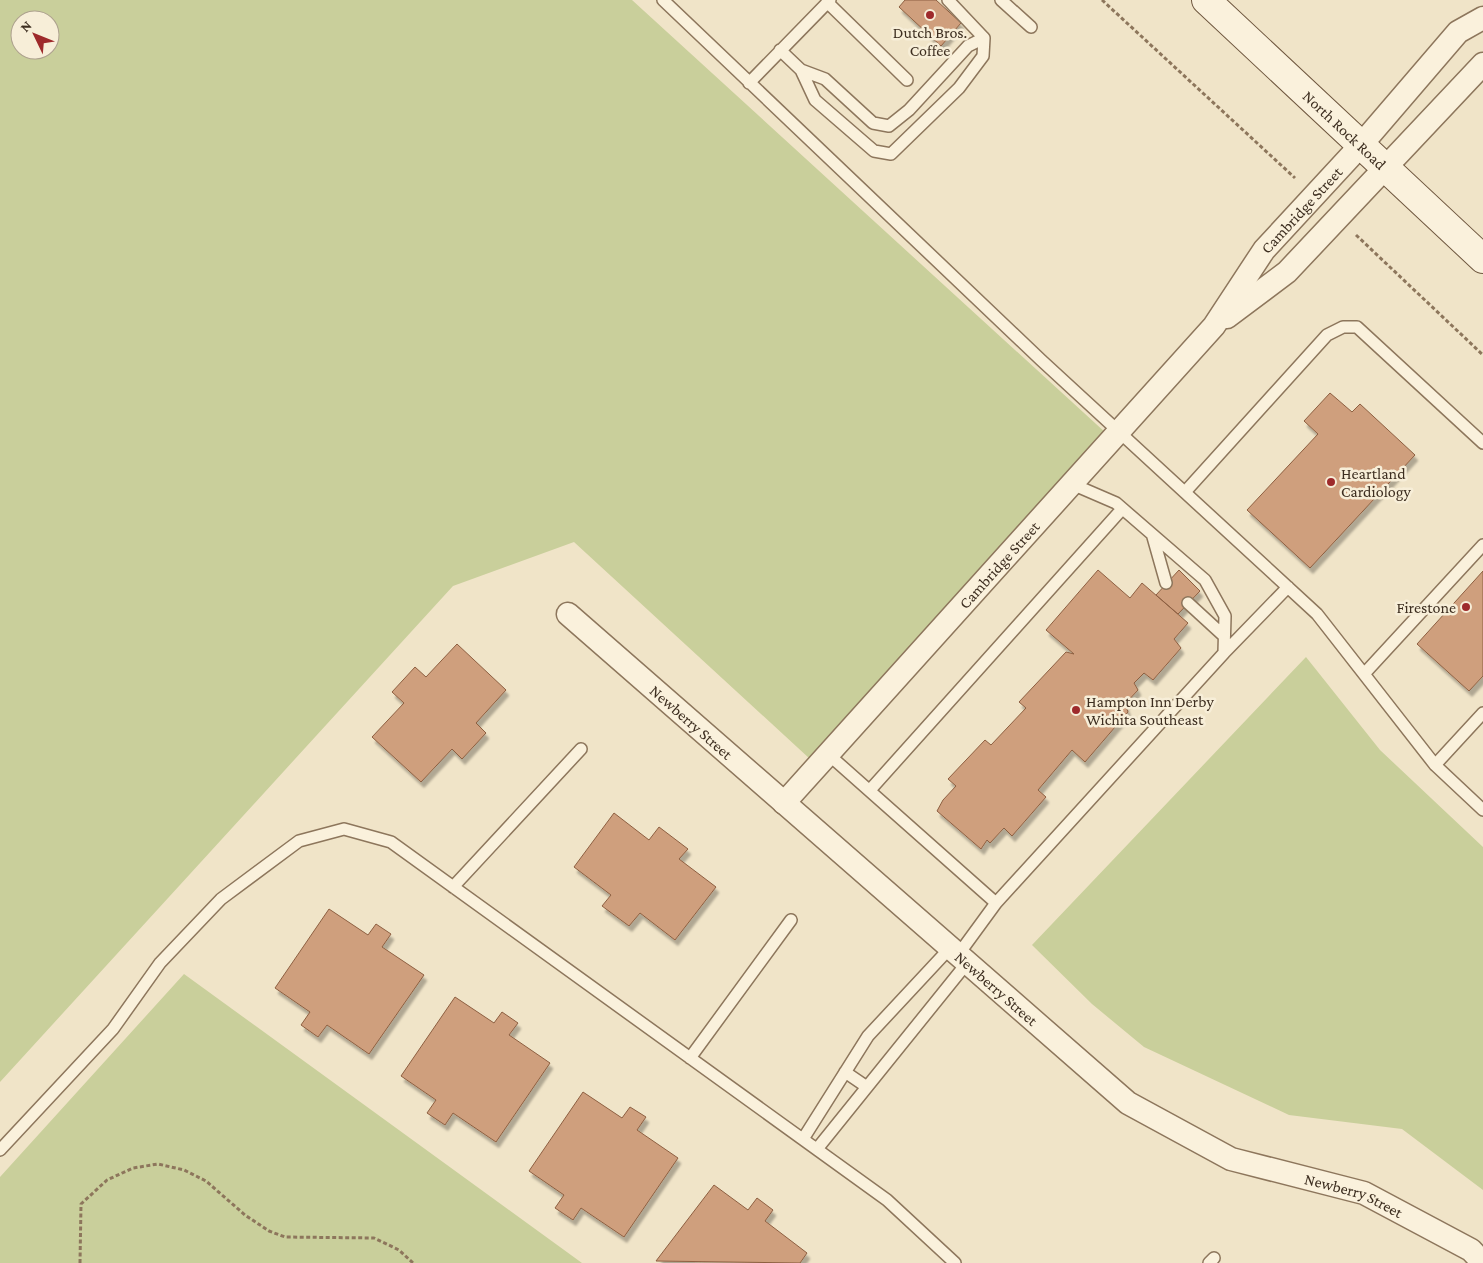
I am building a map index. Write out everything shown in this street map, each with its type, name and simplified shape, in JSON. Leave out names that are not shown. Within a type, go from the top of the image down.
[{"type":"main road","name":"North Rock Road","points":[[1206,0],[1483,259]]},
{"type":"street","name":"Cambridge Street","points":[[784,803],[1214,326],[1264,250],[1361,145],[1458,32],[1483,18]]},
{"type":"street","name":"Cambridge Street","points":[[1214,326],[1287,272],[1483,64]]},
{"type":"street","name":"Newberry Street","points":[[568,614],[1128,1103],[1231,1159],[1364,1193],[1471,1250],[1483,1263]]},
{"type":"lane","points":[[663,0],[1041,360],[1317,614],[1435,764],[1483,810]]},
{"type":"lane","points":[[780,50],[801,70],[815,100],[874,151],[891,154],[959,88],[983,56],[984,38],[948,0]]},
{"type":"lane","points":[[1001,0],[1031,27]]},
{"type":"lane","points":[[749,82],[829,1],[907,80]]},
{"type":"lane","points":[[801,70],[825,79],[873,123],[889,126],[909,110],[968,46],[984,38]]},
{"type":"lane","points":[[1185,492],[1327,335],[1343,327],[1358,327],[1483,443]]},
{"type":"lane","points":[[1072,484],[1116,503],[1205,580],[1225,616],[1224,654]]},
{"type":"lane","points":[[870,790],[1122,509]]},
{"type":"lane","points":[[1152,536],[1166,583]]},
{"type":"lane","points":[[1364,674],[1483,545]]},
{"type":"lane","points":[[816,1149],[867,1087],[996,903],[1224,654],[1288,587]]},
{"type":"lane","points":[[1188,603],[1224,636]]},
{"type":"lane","points":[[1435,764],[1483,713]]},
{"type":"lane","points":[[453,887],[581,749]]},
{"type":"lane","points":[[828,754],[996,903]]},
{"type":"lane","points":[[0,1150],[114,1029],[160,963],[221,899],[299,841],[344,829],[391,842],[887,1200],[955,1263]]},
{"type":"lane","points":[[690,1058],[792,920]]},
{"type":"lane","points":[[802,1139],[868,1036],[958,955]]},
{"type":"lane","points":[[845,1072],[867,1087]]},
{"type":"path","points":[[1102,0],[1256,144],[1281,165]]},
{"type":"path","points":[[1364,242],[1483,355]]},
{"type":"path","points":[[80,1263],[81,1204],[107,1180],[133,1168],[158,1164],[184,1170],[206,1181],[245,1215],[269,1231],[285,1237],[374,1238],[399,1250],[413,1263]]},
{"type":"green space","points":[[0,0],[632,0],[1107,434],[810,759],[574,542],[453,586],[0,1082]]},
{"type":"green space","points":[[1306,657],[1380,750],[1483,847],[1483,1190],[1402,1129],[1289,1115],[1144,1047],[1092,1004],[1032,945]]},
{"type":"green space","points":[[184,974],[582,1263],[0,1263],[0,1177]]},
{"type":"building","name":"Dutch Bros. Coffee","points":[[905,0],[936,0],[961,23],[941,46],[899,7]]},
{"type":"building","name":"Heartland Cardiology","points":[[1330,393],[1352,412],[1360,404],[1415,455],[1310,568],[1247,510],[1318,434],[1304,421]]},
{"type":"building","name":"Hampton Inn Derby Wichita Southeast","points":[[1098,570],[1130,598],[1142,583],[1188,623],[1174,639],[1181,648],[1153,680],[1144,673],[1134,683],[1138,690],[1125,704],[1128,712],[1085,762],[1072,750],[1038,790],[1046,797],[1012,836],[1004,828],[990,843],[987,840],[981,849],[937,811],[943,800],[956,786],[948,779],[985,740],[991,745],[1026,708],[1019,702],[1066,652],[1074,654],[1046,630]]},
{"type":"building","points":[[1179,570],[1200,591],[1178,614],[1156,595]]},
{"type":"building","name":"Firestone","points":[[1483,571],[1483,676],[1469,691],[1417,644]]},
{"type":"building","points":[[457,644],[506,690],[476,723],[486,733],[462,759],[452,749],[421,782],[372,737],[404,703],[392,692],[415,667],[426,677]]},
{"type":"building","points":[[614,813],[649,840],[659,827],[688,849],[679,859],[716,887],[675,940],[640,913],[629,926],[602,906],[611,895],[574,867]]},
{"type":"building","points":[[329,909],[368,935],[376,924],[391,934],[382,947],[424,975],[369,1054],[327,1025],[318,1037],[301,1025],[310,1012],[275,988]]},
{"type":"building","points":[[455,997],[494,1023],[502,1012],[518,1023],[509,1035],[550,1063],[496,1142],[453,1113],[445,1125],[427,1113],[436,1100],[401,1076]]},
{"type":"building","points":[[583,1092],[622,1118],[630,1107],[646,1117],[637,1130],[678,1158],[624,1237],[581,1208],[573,1220],[555,1208],[564,1195],[529,1171]]},
{"type":"building","points":[[714,1185],[748,1210],[757,1198],[773,1210],[765,1221],[807,1253],[800,1263],[656,1261]]},
{"type":"place","name":"Dutch Bros. Coffee","points":[[930,15]]},
{"type":"place","name":"Heartland Cardiology","points":[[1331,482]]},
{"type":"place","name":"Firestone","points":[[1466,607]]},
{"type":"place","name":"Hampton Inn Derby Wichita Southeast","points":[[1076,710]]}]
